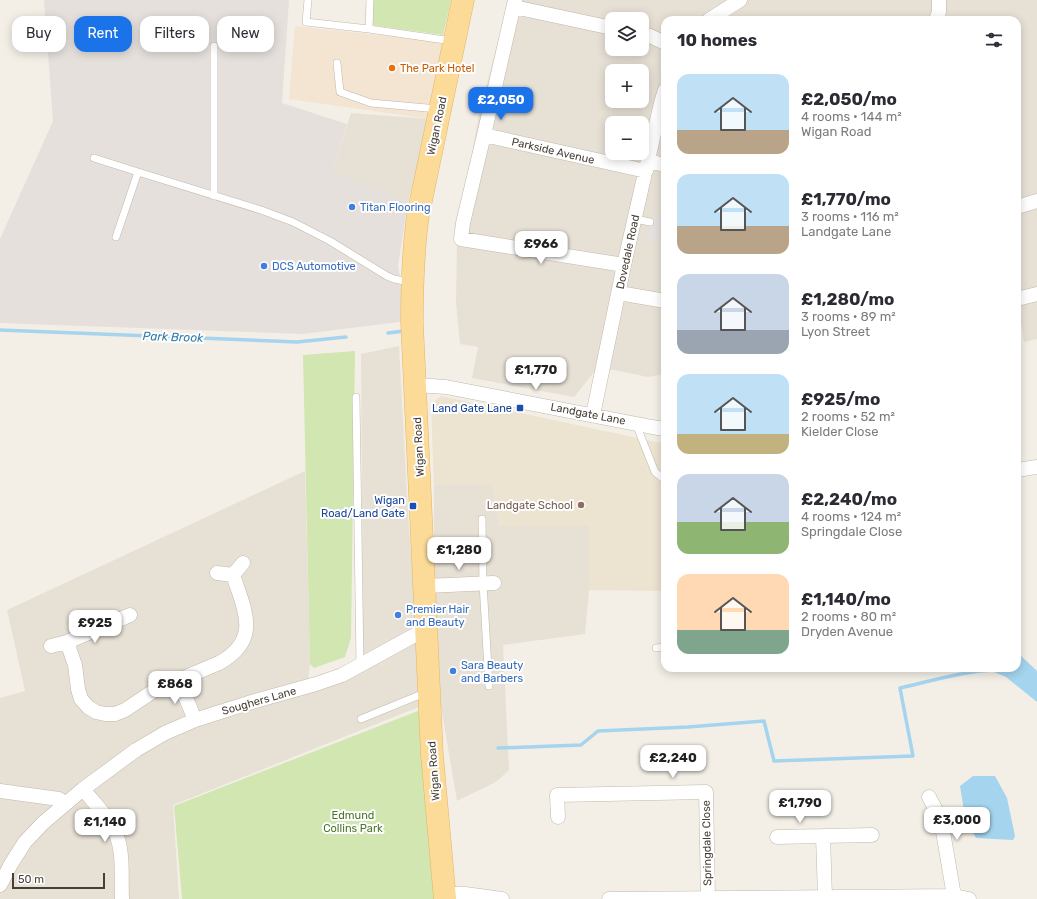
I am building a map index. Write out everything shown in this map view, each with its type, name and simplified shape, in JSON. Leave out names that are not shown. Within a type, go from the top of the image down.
[{"type":"main road","name":"Wigan Road","points":[[445,896],[432,755],[412,323],[412,282],[418,215],[463,0]]},
{"type":"street","points":[[715,16],[740,0]]},
{"type":"street","points":[[938,0],[939,12],[938,16]]},
{"type":"street","points":[[605,26],[515,4],[463,223],[461,239],[624,265]]},
{"type":"street","points":[[649,36],[661,41]]},
{"type":"street","name":"Dovedale Road","points":[[593,415],[624,265],[661,103]]},
{"type":"street","name":"Parkside Avenue","points":[[484,135],[647,166],[661,165]]},
{"type":"street","points":[[1021,206],[1037,201]]},
{"type":"street","points":[[619,293],[661,300]]},
{"type":"street","points":[[1021,298],[1037,294]]},
{"type":"street","name":"Landgate Lane","points":[[416,385],[446,387],[661,428]]},
{"type":"street","points":[[1021,469],[1037,467]]},
{"type":"street","points":[[233,575],[243,563]]},
{"type":"street","points":[[217,573],[233,575]]},
{"type":"street","points":[[67,642],[75,665],[78,689],[81,699],[88,707],[96,712],[115,714],[125,710],[155,690],[179,681],[229,657],[238,649],[244,640],[246,619],[244,606],[233,575]]},
{"type":"street","points":[[425,586],[488,583]]},
{"type":"street","points":[[51,646],[67,642],[130,616]]},
{"type":"street","name":"Soughers Lane","points":[[0,884],[25,842],[43,823],[65,803],[136,750],[165,733],[195,720],[316,684],[342,674],[426,629]]},
{"type":"street","points":[[179,681],[195,720]]},
{"type":"street","points":[[83,789],[116,834],[120,852],[122,899]]},
{"type":"street","points":[[0,791],[58,799],[65,803]]},
{"type":"street","name":"Springdale Close","points":[[558,817],[557,795],[706,792],[708,898]]},
{"type":"street","points":[[929,797],[941,820],[954,896]]},
{"type":"street","points":[[777,837],[872,835]]},
{"type":"street","points":[[823,836],[825,897]]},
{"type":"street","points":[[445,896],[465,894],[502,899]]},
{"type":"street","points":[[609,899],[954,896],[969,899]]},
{"type":"lane","points":[[308,0],[306,22],[369,29],[454,42]]},
{"type":"lane","points":[[369,29],[370,0]]},
{"type":"lane","points":[[214,46],[214,196]]},
{"type":"lane","points":[[337,64],[340,92],[371,103],[440,110]]},
{"type":"lane","points":[[94,158],[261,210],[293,222],[330,242],[386,276],[412,282]]},
{"type":"lane","points":[[116,237],[138,172]]},
{"type":"lane","points":[[635,219],[650,222]]},
{"type":"lane","points":[[356,397],[360,665]]},
{"type":"lane","points":[[636,424],[655,472],[661,477]]},
{"type":"lane","points":[[482,519],[488,583],[489,686]]},
{"type":"lane","points":[[656,648],[661,647]]},
{"type":"lane","points":[[361,719],[429,692]]},
{"type":"shaded area","points":[[44,0],[289,0],[282,103],[347,124],[332,172],[408,202],[398,266],[408,321],[302,334],[0,323],[0,239],[53,121],[48,52],[66,52],[66,16],[45,16]]},
{"type":"shaded area","points":[[509,0],[1037,0],[1037,339],[1024,342],[1021,322],[1021,16],[661,16],[661,375],[648,377],[614,370],[595,371],[574,397],[472,378],[478,347],[460,344],[456,303],[457,241],[479,114]]},
{"type":"shaded area","points":[[295,26],[444,42],[430,119],[289,99]]},
{"type":"shaded area","points":[[351,113],[430,119],[408,202],[332,172]]},
{"type":"shaded area","points":[[652,216],[661,217],[661,244],[646,241]]},
{"type":"shaded area","points":[[399,346],[408,514],[424,705],[173,805],[179,899],[0,899],[0,698],[25,691],[7,610],[305,471],[310,664],[307,692],[363,668],[361,354]]},
{"type":"shaded area","name":"Landgate School","points":[[441,396],[661,443],[661,591],[589,590],[589,526],[500,526],[493,485],[434,485],[431,404]]},
{"type":"shaded area","points":[[434,485],[493,485],[500,526],[589,526],[589,590],[585,634],[503,645],[509,770],[496,782],[457,801],[438,689],[434,638]]},
{"type":"green space","points":[[372,0],[451,0],[443,35],[371,25]]},
{"type":"green space","points":[[355,351],[351,638],[345,657],[314,668],[310,664],[303,355]]},
{"type":"green space","name":"Edmund Collins Park","points":[[428,707],[434,899],[182,899],[174,806]]},
{"type":"water","points":[[1021,656],[1037,671],[1037,702],[1006,677],[994,672],[1021,672]]},
{"type":"water","points":[[973,776],[995,776],[1007,798],[1015,836],[1013,840],[976,838],[965,817],[960,786]]},
{"type":"waterway","name":"Park Brook","points":[[0,330],[297,342],[346,337]]},
{"type":"waterway","name":"Park Brook","points":[[388,333],[404,331]]},
{"type":"waterway","points":[[498,748],[581,745],[598,731],[688,727],[764,721],[774,761],[913,756],[900,688],[935,679],[975,672]]},
{"type":"place","name":"The Park Hotel","points":[[392,68]]},
{"type":"place","name":"Titan Flooring","points":[[352,207]]},
{"type":"place","name":"DCS Automotive","points":[[264,266]]},
{"type":"place","name":"Land Gate Lane","points":[[520,408]]},
{"type":"place","name":"Landgate School","points":[[581,505]]},
{"type":"place","name":"Wigan Road/Land Gate","points":[[413,506]]},
{"type":"place","name":"Premier Hair and Beauty","points":[[398,615]]},
{"type":"place","name":"Sara Beauty and Barbers","points":[[453,671]]}]
